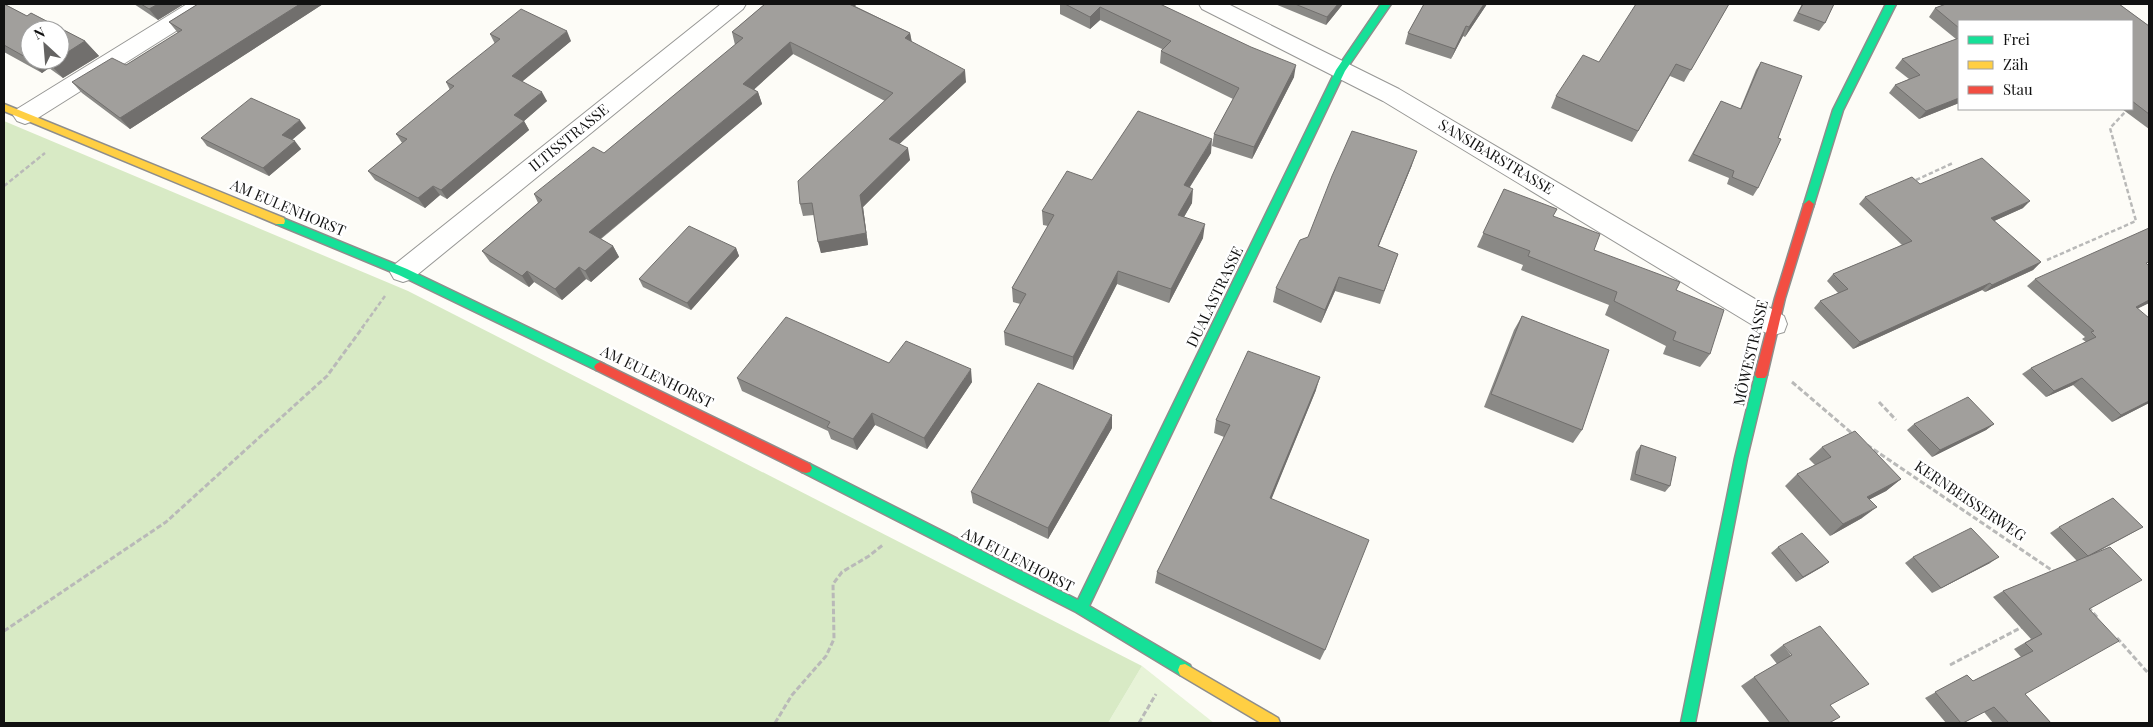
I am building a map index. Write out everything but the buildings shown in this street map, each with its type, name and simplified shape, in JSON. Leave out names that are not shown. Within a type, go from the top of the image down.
[{"type":"street","points":[[25,115],[203,4]]},
{"type":"street","name":"ILTISSTRASSE","points":[[402,272],[735,4]]},
{"type":"street","name":"SANSIBARSTRASSE","points":[[1210,4],[1391,95],[1774,324]]},
{"type":"street","name":"DUALASTRASSE","points":[[1081,608],[1341,70],[1386,4]]},
{"type":"street","name":"MÖWESTRASSE","points":[[1688,723],[1742,458],[1780,298],[1838,110],[1891,4]]},
{"type":"street","name":"AM EULENHORST","points":[[4,107],[402,272],[714,422],[1081,608],[1273,723]]},
{"type":"path","points":[[2047,260],[2136,221],[2110,128],[2127,110]]},
{"type":"path","points":[[4,186],[34,164],[68,133]]},
{"type":"path","points":[[1916,180],[1953,164]]},
{"type":"path","points":[[4,631],[166,522],[327,376],[402,272]]},
{"type":"path","name":"KERNBEISSERWEG","points":[[1766,359],[1846,430],[2056,573],[2062,579]]},
{"type":"path","points":[[1879,402],[1896,420]]},
{"type":"path","points":[[775,723],[792,695],[826,656],[834,639],[833,584],[842,572],[886,543],[906,520]]},
{"type":"path","points":[[2085,604],[2098,618]]},
{"type":"path","points":[[1950,664],[2027,624]]},
{"type":"path","points":[[2111,632],[2149,674]]},
{"type":"green space","points":[[4,121],[408,291],[1142,666],[1108,723],[4,723]]},
{"type":"green space","points":[[1142,666],[1214,723],[1108,723]]},
{"type":"traffic: fast","points":[[1081,608],[1341,70],[1386,4]]},
{"type":"traffic: fast","points":[[1809,204],[1838,110],[1891,4]]},
{"type":"traffic: fast","points":[[280,221],[403,272],[600,367]]},
{"type":"traffic: fast","points":[[1688,723],[1741,458],[1761,375]]},
{"type":"traffic: fast","points":[[806,468],[1081,608],[1185,670]]},
{"type":"traffic: slow","points":[[4,107],[280,221]]},
{"type":"traffic: slow","points":[[1185,670],[1273,723]]},
{"type":"traffic: jam","points":[[1761,375],[1780,298],[1809,204]]},
{"type":"traffic: jam","points":[[600,367],[806,468]]}]
